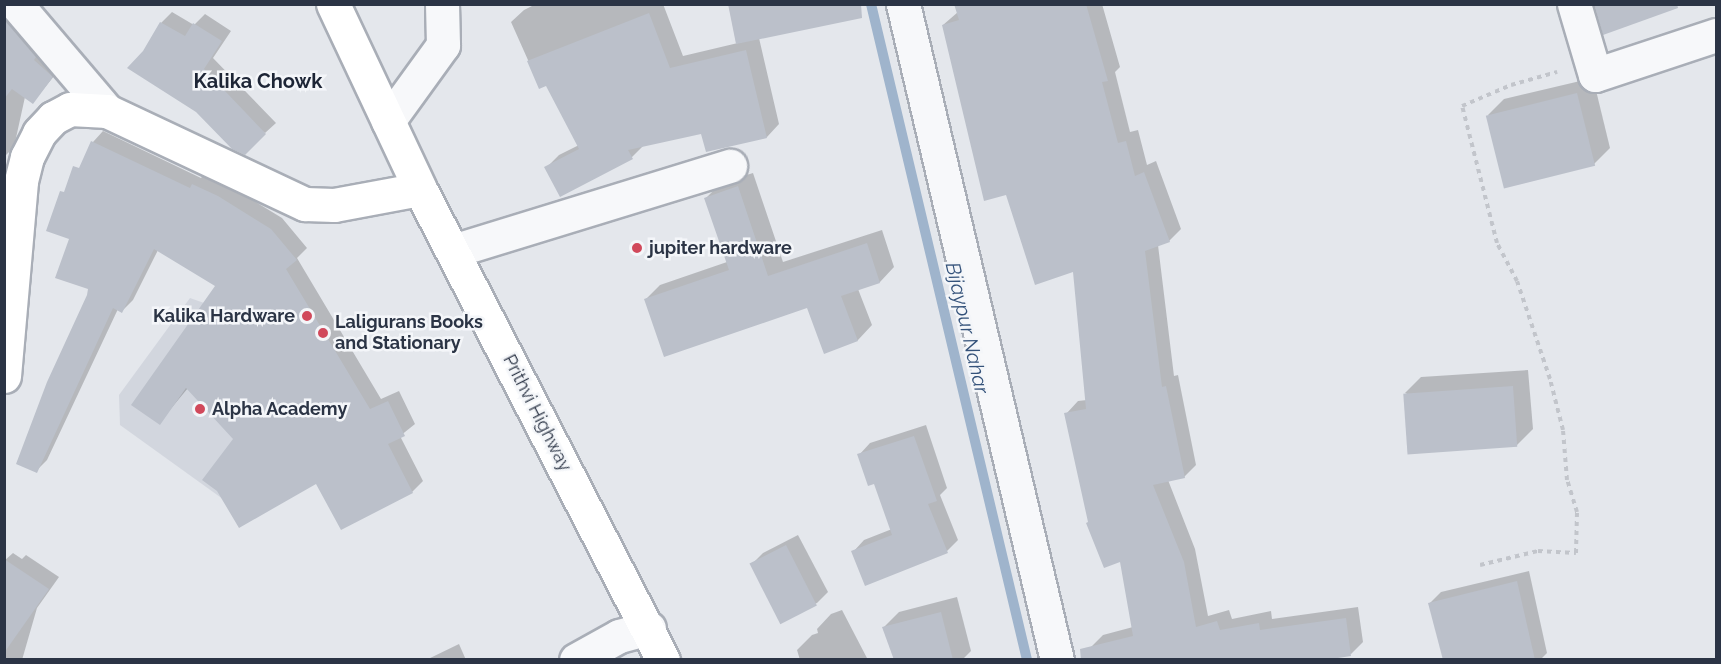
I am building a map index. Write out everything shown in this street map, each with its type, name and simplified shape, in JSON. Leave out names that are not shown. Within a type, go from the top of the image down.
[{"type":"main road","name":"Prithvi Highway","points":[[333,4],[420,189],[649,628],[663,660]]},
{"type":"main road","points":[[4,376],[21,181],[27,158],[39,133],[53,118],[70,109],[107,111],[305,204],[334,205],[420,189]]},
{"type":"street","points":[[16,4],[107,111]]},
{"type":"street","points":[[388,121],[443,45],[442,4]]},
{"type":"street","points":[[903,4],[1057,660]]},
{"type":"street","points":[[1574,4],[1595,75],[1716,35]]},
{"type":"street","points":[[453,251],[730,166]]},
{"type":"street","points":[[576,660],[619,636],[649,628]]},
{"type":"path","points":[[1480,566],[1538,551],[1576,553],[1577,512],[1567,480],[1563,430],[1550,379],[1517,280],[1497,243],[1462,106],[1511,85],[1573,68],[1595,75]]},
{"type":"shaded area","name":"Alpha Academy","points":[[190,298],[204,303],[264,379],[227,502],[120,425],[119,395]]},
{"type":"building","points":[[728,4],[861,4],[862,18],[736,44]]},
{"type":"building","points":[[954,4],[1086,4],[1108,81],[1102,82],[1118,143],[1126,141],[1135,176],[1144,172],[1170,242],[1145,251],[1162,387],[1166,386],[1185,478],[1153,485],[1184,562],[1196,627],[1217,621],[1220,630],[1259,623],[1260,630],[1346,618],[1351,656],[1325,660],[1081,660],[1080,649],[1133,636],[1120,562],[1104,568],[1086,523],[1088,522],[1064,413],[1086,409],[1073,272],[1035,285],[1006,195],[984,201],[942,25],[959,20]]},
{"type":"building","points":[[1594,4],[1677,4],[1678,8],[1603,35]]},
{"type":"building","points":[[649,13],[670,68],[746,50],[767,138],[706,152],[701,134],[628,150],[633,159],[560,197],[544,167],[579,149],[546,86],[539,89],[527,61]]},
{"type":"building","points":[[4,19],[36,57],[34,60],[53,77],[33,104],[12,89],[4,99]]},
{"type":"building","points":[[160,22],[185,36],[193,23],[222,41],[204,69],[266,134],[245,155],[232,149],[196,112],[127,68],[143,51]]},
{"type":"building","points":[[1577,93],[1595,166],[1504,189],[1486,116]]},
{"type":"building","points":[[91,141],[190,188],[192,184],[218,196],[271,229],[297,260],[286,269],[370,409],[388,401],[405,436],[388,444],[413,493],[341,530],[316,484],[239,528],[217,491],[202,480],[233,439],[186,388],[160,425],[131,405],[215,286],[154,249],[122,313],[113,308],[37,473],[16,464],[47,382],[87,295],[88,289],[55,278],[69,239],[46,231],[60,191],[64,192],[73,166],[79,168]]},
{"type":"building","points":[[738,186],[768,276],[867,243],[880,283],[841,296],[858,341],[824,354],[807,308],[664,357],[644,299],[729,270],[704,198]]},
{"type":"building","points":[[1513,386],[1517,447],[1408,455],[1403,394]]},
{"type":"building","points":[[914,436],[937,501],[928,504],[948,553],[865,586],[851,551],[892,535],[874,484],[868,486],[857,454]]},
{"type":"building","points":[[786,545],[817,606],[780,624],[749,564]]},
{"type":"building","points":[[4,559],[49,589],[4,653]]},
{"type":"building","points":[[1517,581],[1535,660],[1443,660],[1428,603]]},
{"type":"building","points":[[941,612],[953,660],[894,660],[882,627]]},
{"type":"waterway","name":"Bijaypur Nahar","points":[[871,4],[1027,660]]},
{"type":"place","name":"jupiter hardware","points":[[637,248]]},
{"type":"place","name":"Kalika Hardware","points":[[307,316]]},
{"type":"place","name":"Laligurans Books and Stationary","points":[[323,333]]},
{"type":"place","name":"Alpha Academy","points":[[200,409]]},
{"type":"district","name":"Kalika Chowk","points":[[258,81]]}]
